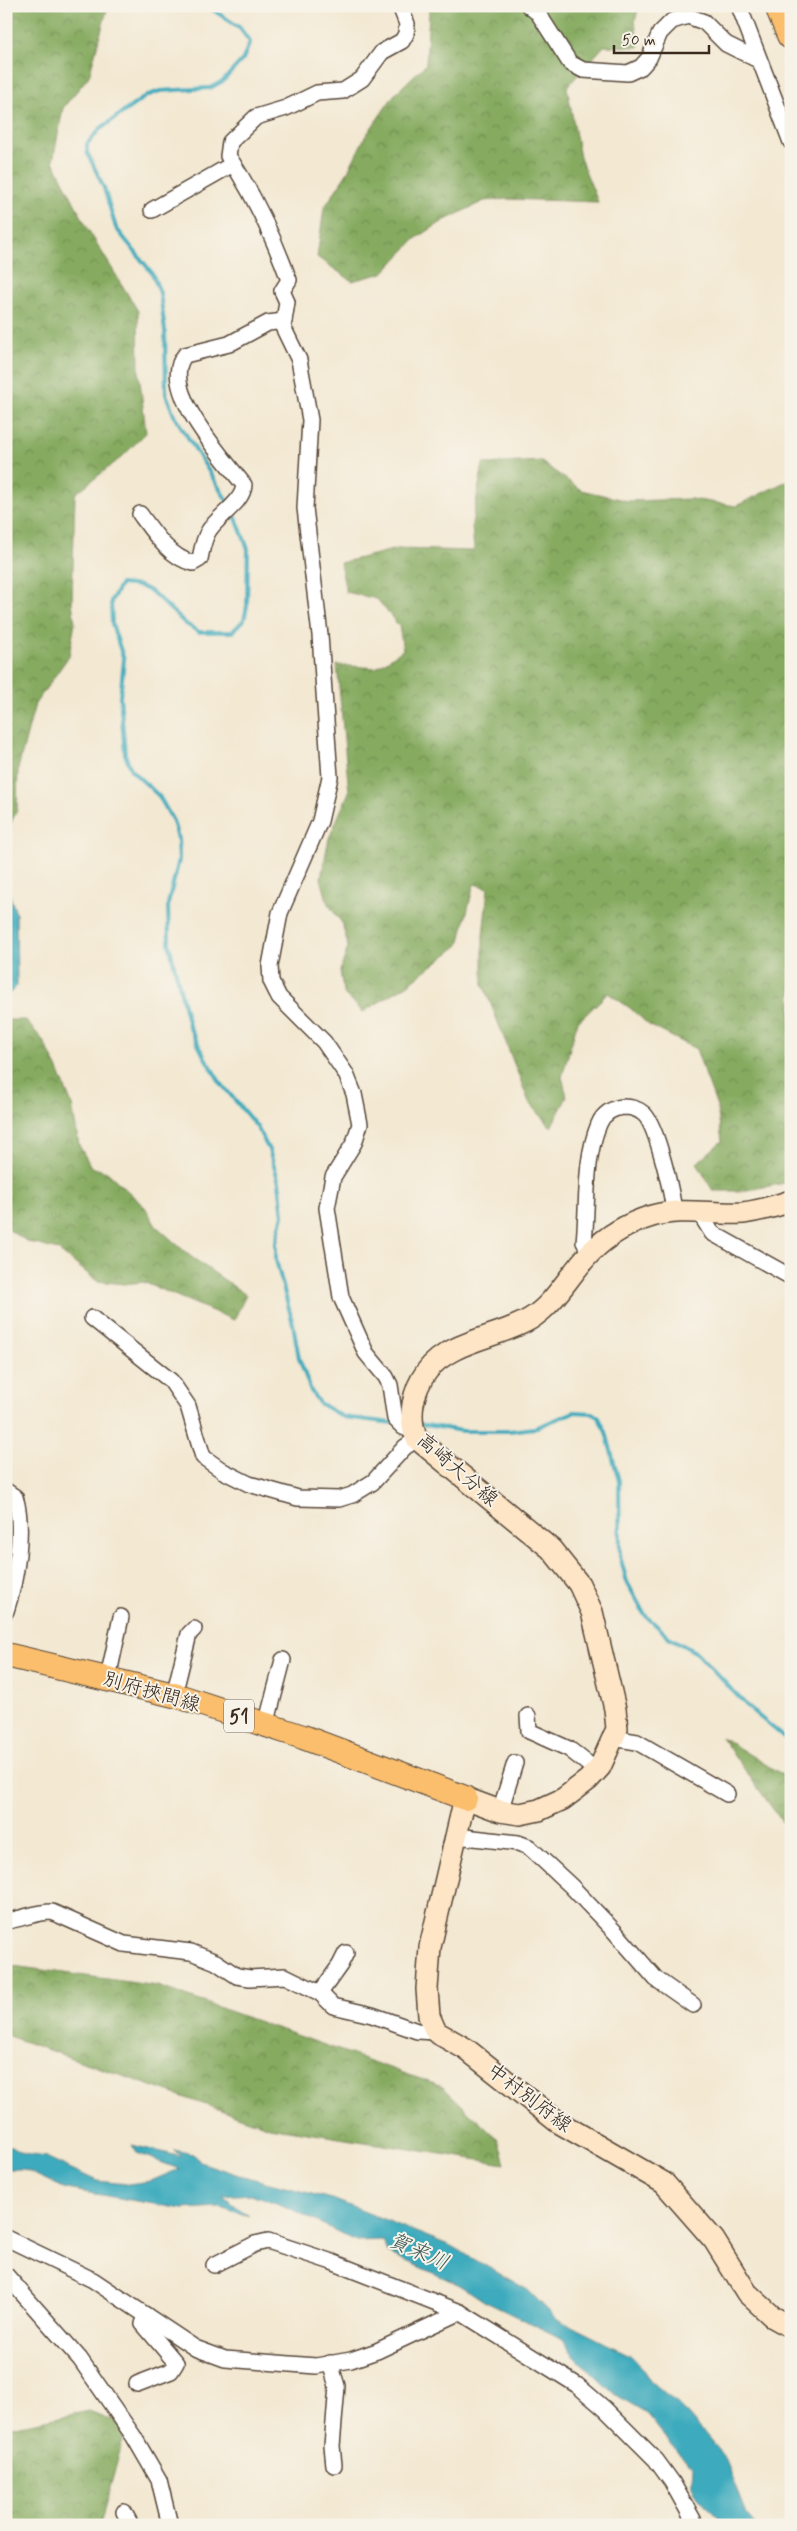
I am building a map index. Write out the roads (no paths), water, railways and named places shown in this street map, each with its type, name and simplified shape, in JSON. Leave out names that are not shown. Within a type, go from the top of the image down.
[{"type":"highway","points":[[779,6],[791,35]]},
{"type":"main road","name":"高崎大分線","points":[[465,1798],[500,1811],[520,1814],[551,1806],[564,1799],[596,1771],[617,1729],[609,1679],[592,1612],[579,1584],[551,1549],[415,1435],[412,1407],[415,1393],[427,1370],[449,1351],[500,1334],[531,1318],[550,1301],[590,1253],[615,1232],[653,1216],[674,1212],[743,1212],[791,1201]]},
{"type":"main road","name":"別府挾間線","points":[[6,1655],[174,1695],[266,1725],[465,1798]]},
{"type":"main road","points":[[436,2032],[430,2016],[427,1989],[430,1947],[465,1798]]},
{"type":"main road","name":"中村別府線","points":[[436,2032],[466,2049],[558,2122],[664,2183],[714,2240],[748,2293],[773,2317],[791,2327]]},
{"type":"street","points":[[92,1318],[171,1381],[188,1406],[203,1457],[223,1471],[249,1484],[298,1498],[339,1498],[352,1495],[373,1482],[415,1435],[402,1427],[396,1419],[390,1385],[366,1352],[341,1297],[327,1208],[334,1176],[354,1143],[360,1124],[354,1094],[346,1074],[324,1042],[279,997],[271,981],[270,966],[280,912],[320,821],[330,777],[320,635],[305,508],[310,420],[299,360],[283,327],[287,302],[282,291],[289,280],[278,250],[250,188],[228,156],[230,142],[256,118],[286,108],[317,93],[343,91],[351,88],[362,79],[382,52],[402,41],[406,34],[407,24],[400,6]]},
{"type":"street","points":[[529,6],[538,13],[570,62],[583,70],[628,74],[641,67],[649,58],[660,33],[672,21],[688,16],[704,22],[726,44],[758,60]]},
{"type":"street","points":[[739,6],[758,60],[791,142]]},
{"type":"street","points":[[152,210],[233,164]]},
{"type":"street","points":[[140,514],[164,544],[178,556],[193,563],[200,559],[208,532],[242,495],[244,485],[213,445],[183,399],[178,367],[185,355],[228,344],[268,323],[284,321]]},
{"type":"street","points":[[590,1253],[584,1242],[592,1149],[599,1122],[607,1113],[617,1108],[633,1107],[645,1115],[652,1129],[672,1192],[674,1212]]},
{"type":"street","points":[[699,1212],[712,1233],[791,1277]]},
{"type":"street","points":[[6,1492],[15,1497],[18,1526],[16,1570],[6,1612]]},
{"type":"street","points":[[108,1678],[121,1617]]},
{"type":"street","points":[[174,1695],[190,1634],[194,1629]]},
{"type":"street","points":[[266,1725],[283,1660]]},
{"type":"street","points":[[528,1716],[530,1731],[569,1749],[596,1771]]},
{"type":"street","points":[[613,1738],[637,1742],[726,1794]]},
{"type":"street","points":[[500,1811],[515,1763]]},
{"type":"street","points":[[456,1836],[518,1842],[529,1847],[571,1886],[656,1979],[692,2005]]},
{"type":"street","points":[[6,1920],[39,1912],[52,1912],[73,1919],[104,1937],[124,1944],[191,1952],[216,1962],[237,1976],[250,1978],[285,1976],[320,1993],[333,2006],[372,2014],[417,2031],[436,2032]]},
{"type":"street","points":[[320,1993],[340,1965],[346,1953]]},
{"type":"street","points":[[6,2238],[93,2280],[194,2348],[225,2359],[316,2366],[351,2360],[377,2351],[460,2312]]},
{"type":"street","points":[[214,2265],[255,2244],[268,2241],[332,2262],[460,2312],[577,2385],[605,2409],[661,2467],[672,2482],[696,2525]]},
{"type":"street","points":[[6,2275],[80,2359],[134,2437],[159,2480],[170,2525]]},
{"type":"street","points":[[137,2384],[171,2371],[176,2363],[143,2324],[146,2315]]},
{"type":"street","points":[[330,2363],[337,2386],[332,2446],[334,2465]]},
{"type":"water","points":[[6,885],[16,913],[17,986],[6,997]]},
{"type":"water","name":"賀来川","points":[[132,2145],[182,2157],[174,2150],[194,2154],[200,2162],[239,2175],[335,2200],[451,2246],[528,2290],[556,2318],[629,2355],[645,2370],[650,2380],[680,2406],[725,2458],[747,2514],[757,2525],[725,2525],[695,2492],[692,2486],[693,2466],[674,2448],[645,2412],[614,2394],[574,2356],[563,2339],[484,2301],[460,2285],[388,2253],[383,2240],[356,2241],[290,2208],[251,2194],[223,2196],[249,2216],[220,2207],[183,2209],[66,2189],[23,2169],[6,2169],[6,2147],[12,2147],[24,2154],[46,2157],[97,2181],[128,2184],[151,2181],[179,2169],[137,2153]]},
{"type":"waterway","points":[[207,6],[239,27],[250,42],[243,59],[223,81],[210,88],[160,91],[146,96],[100,129],[87,144],[87,152],[104,188],[116,228],[152,273],[160,293],[165,331],[166,394],[174,415],[229,504]]},
{"type":"waterway","points":[[233,510],[248,549],[247,606],[244,620],[232,632],[199,632],[186,624],[152,592],[140,586],[121,584],[111,601],[112,624],[124,660],[120,697],[125,754],[131,770],[159,796],[173,821],[178,839],[179,860],[168,904],[169,944],[189,1026],[220,1082],[257,1127],[269,1150],[279,1182],[283,1215],[276,1242],[276,1260],[293,1324],[299,1358],[311,1391],[319,1403],[343,1417],[392,1423]]},
{"type":"waterway","points":[[419,1424],[463,1431],[509,1431],[535,1428],[574,1412],[592,1413],[599,1418],[606,1432],[619,1481],[620,1556],[627,1582],[644,1614],[670,1638],[697,1653],[749,1708],[791,1743]]}]
